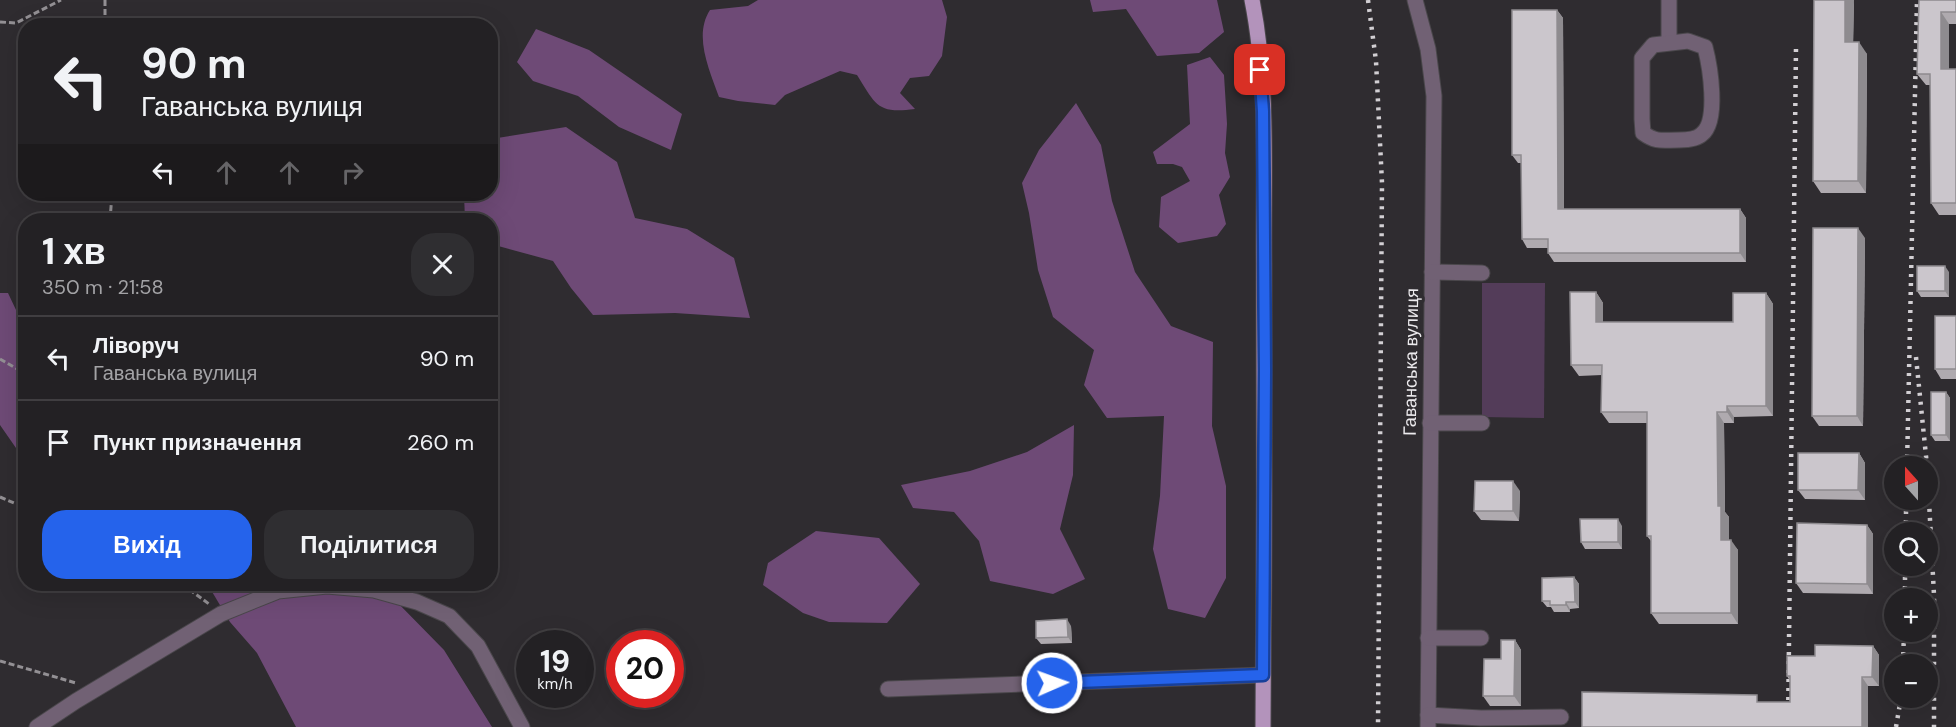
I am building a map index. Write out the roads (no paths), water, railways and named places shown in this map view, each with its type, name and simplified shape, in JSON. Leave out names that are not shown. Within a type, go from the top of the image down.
[{"type":"main road","points":[[1251,0],[1258,30],[1263,111],[1265,359],[1263,727]]},
{"type":"street","name":"Гаванська вулиця","points":[[1415,0],[1428,49],[1434,96],[1428,721]]},
{"type":"street","points":[[1669,0],[1669,42]]},
{"type":"street","points":[[1688,41],[1705,47],[1709,62],[1711,122],[1701,135],[1686,140],[1654,141],[1643,133],[1642,58],[1653,45],[1669,42],[1688,41]]},
{"type":"street","points":[[1432,272],[1482,273]]},
{"type":"street","points":[[1430,423],[1482,423]]},
{"type":"street","points":[[37,727],[95,689],[221,614],[278,591]]},
{"type":"street","points":[[378,591],[417,602],[449,616],[478,646],[522,727]]},
{"type":"street","points":[[1428,638],[1481,638]]},
{"type":"street","points":[[888,689],[1263,675]]},
{"type":"street","points":[[1428,721],[1481,717],[1561,717]]},
{"type":"railway","points":[[1368,0],[1376,61],[1382,183],[1378,727]]},
{"type":"railway","points":[[1907,456],[1917,0]]},
{"type":"railway","points":[[1788,727],[1796,48]]},
{"type":"railway","points":[[1916,357],[1926,456]]},
{"type":"railway","points":[[1906,510],[1906,522]]},
{"type":"railway","points":[[1929,510],[1934,595],[1934,727]]},
{"type":"railway","points":[[1905,576],[1905,588]]},
{"type":"railway","points":[[1903,654],[1904,642]]},
{"type":"railway","points":[[1896,727],[1899,708]]}]
